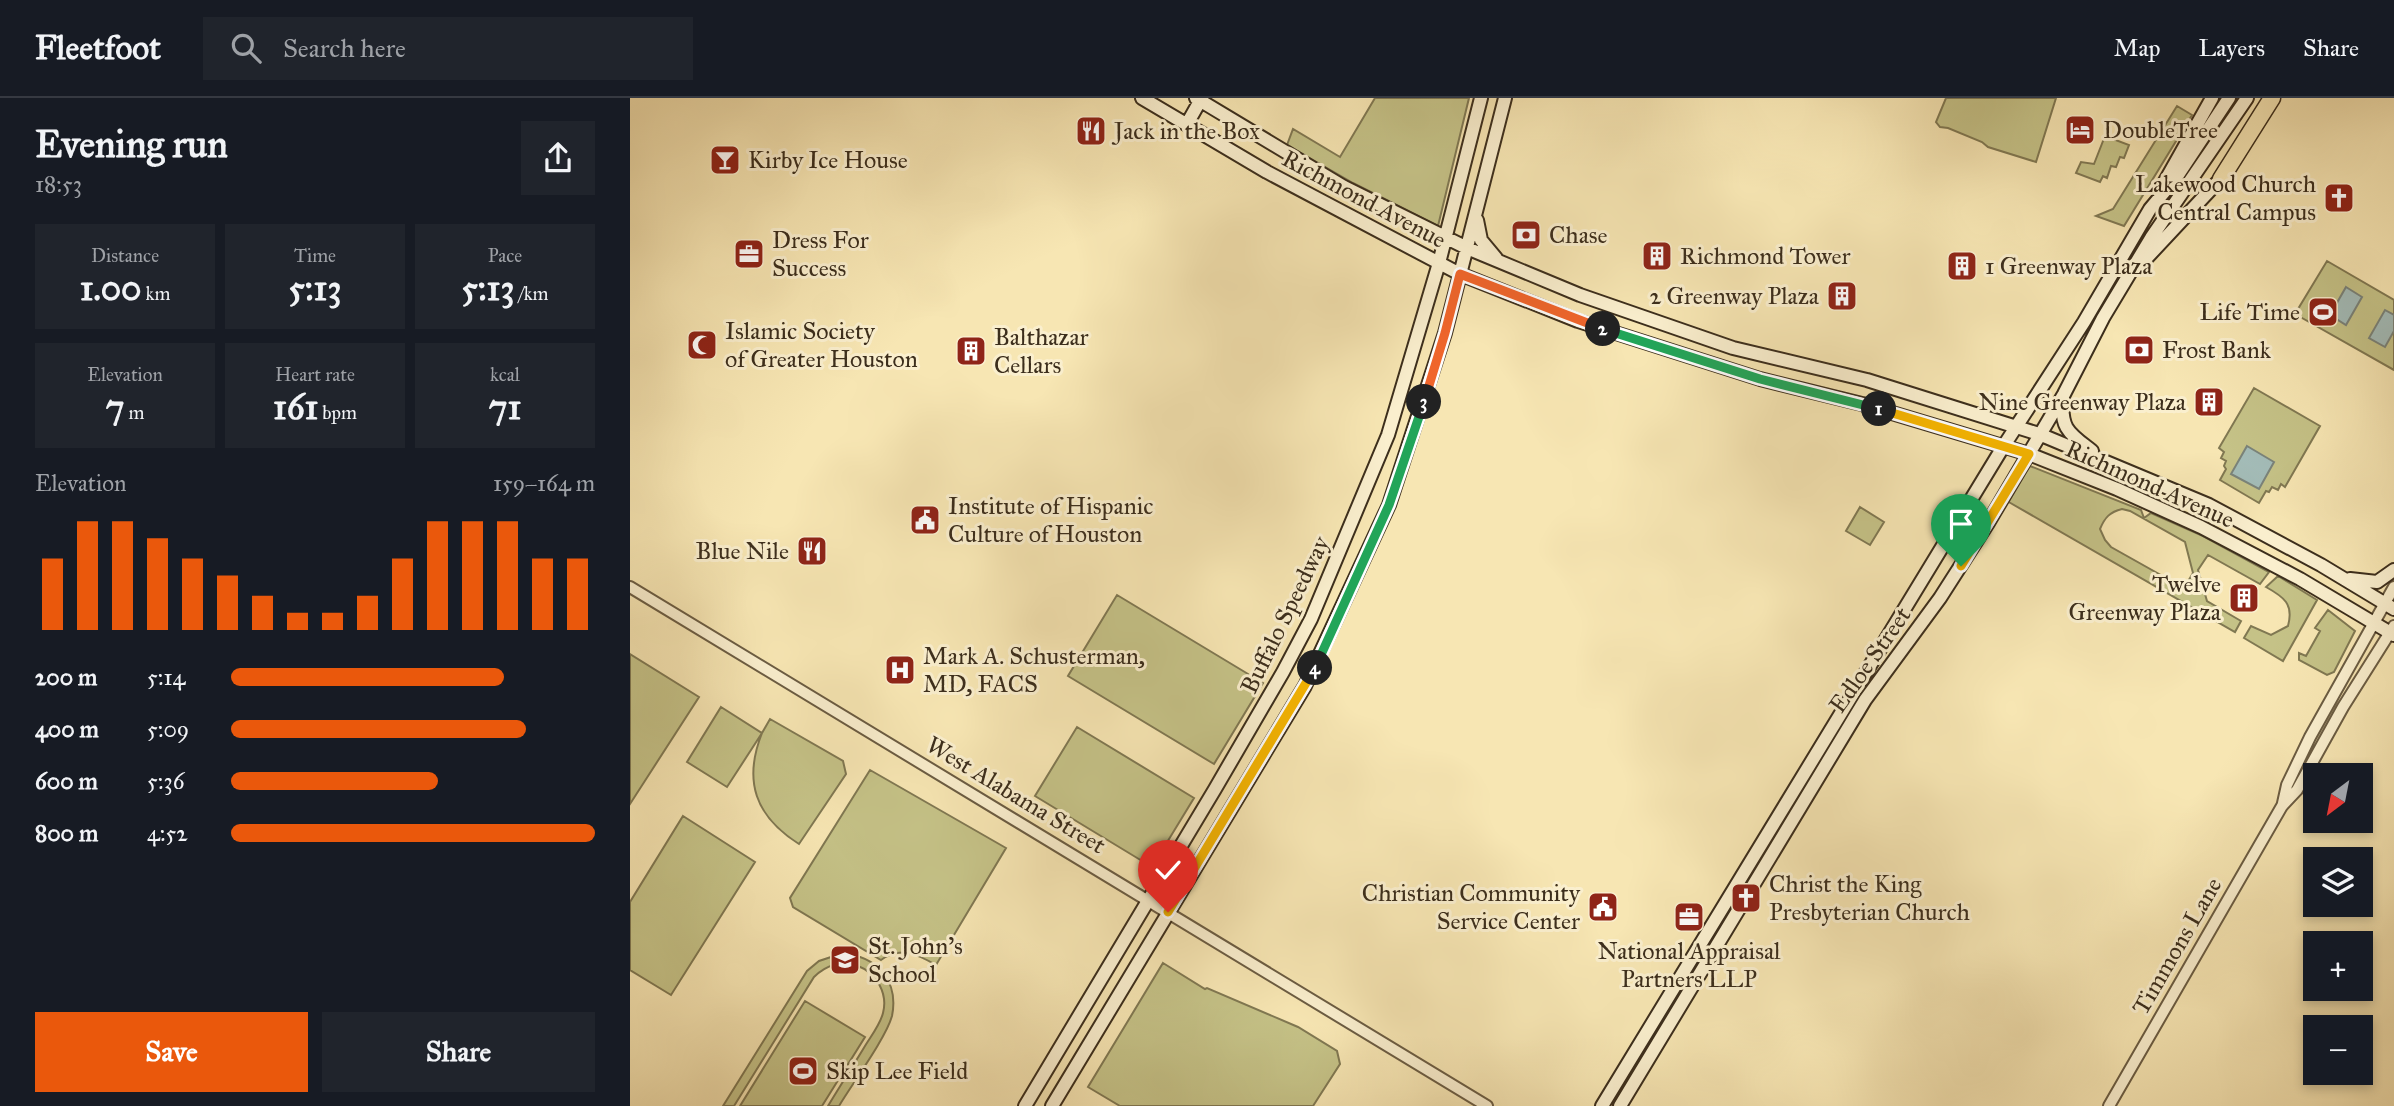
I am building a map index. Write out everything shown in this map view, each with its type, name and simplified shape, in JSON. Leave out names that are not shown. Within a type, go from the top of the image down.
[{"type":"highway","points":[[2221,179],[2273,98]]},
{"type":"main road","name":"Richmond Avenue","points":[[1142,98],[1267,172],[1460,274],[1578,321],[1726,368],[1862,404],[2029,454],[2117,489],[2201,527],[2392,631]]},
{"type":"main road","name":"Buffalo Speedway","points":[[1025,1106],[1222,776],[1311,619],[1388,435],[1439,263],[1481,98]]},
{"type":"main road","name":"Buffalo Speedway","points":[[1052,1106],[1305,686],[1389,505],[1445,333],[1505,98]]},
{"type":"main road","points":[[2150,209],[2212,98]]},
{"type":"main road","name":"Edloe Street","points":[[1620,1106],[1800,807],[1911,599],[2003,447],[2084,322],[2150,209],[2176,178],[2229,98]]},
{"type":"main road","name":"Edloe Street","points":[[1602,1106],[1788,800],[1859,696],[1930,611],[1988,523],[2157,228],[2248,98]]},
{"type":"main road","points":[[2124,283],[2247,150],[2280,98]]},
{"type":"main road","name":"Richmond Avenue","points":[[1198,99],[1344,187],[1444,238],[1502,263],[1580,295],[1733,348],[1867,380],[2039,434],[2209,505],[2389,606]]},
{"type":"main road","points":[[1187,124],[1198,99]]},
{"type":"main road","points":[[1476,213],[1480,240],[1502,263]]},
{"type":"main road","points":[[2084,322],[2097,329]]},
{"type":"main road","points":[[1726,368],[1733,348]]},
{"type":"main road","points":[[2064,394],[2062,418],[2066,428],[2104,460]]},
{"type":"main road","points":[[1401,395],[1424,404]]},
{"type":"main road","points":[[1396,409],[1419,419]]},
{"type":"main road","points":[[2201,527],[2209,505]]},
{"type":"main road","points":[[2343,578],[2377,582],[2394,570]]},
{"type":"main road","points":[[1911,599],[1930,611]]},
{"type":"main road","points":[[1283,672],[1305,686]]},
{"type":"main road","points":[[1222,776],[1243,789]]},
{"type":"main road","points":[[1788,800],[1800,807]]},
{"type":"main road","points":[[1073,1026],[1094,1038]]},
{"type":"main road","points":[[1647,1033],[1660,1041]]},
{"type":"street","name":"West Alabama Street","points":[[630,587],[1488,1106]]},
{"type":"street","name":"Timmons Lane","points":[[2282,806],[2287,785],[2310,737],[2373,622],[2389,606],[2394,587]]},
{"type":"street","name":"Timmons Lane","points":[[2109,1106],[2282,806],[2297,790],[2392,631]]},
{"type":"street","points":[[2310,737],[2323,743]]},
{"type":"shaded area","points":[[1375,98],[1469,98],[1438,226],[1353,183],[1287,145],[1293,129],[1340,157]]},
{"type":"shaded area","points":[[1946,98],[2056,98],[2036,162],[1988,147],[1982,142],[1940,127],[1936,122]]},
{"type":"shaded area","points":[[2177,106],[2192,115],[2124,226],[2096,216],[2113,209]]},
{"type":"shaded area","points":[[2105,136],[2129,145],[2124,158],[2120,157],[2116,167],[2111,166],[2107,178],[2103,176],[2100,182],[2076,173],[2081,162],[2094,164]]},
{"type":"shaded area","points":[[2327,261],[2394,300],[2394,370],[2295,314]]},
{"type":"shaded area","points":[[2254,388],[2320,426],[2285,487],[2281,484],[2278,490],[2272,487],[2269,492],[2266,491],[2259,503],[2220,480],[2226,469],[2226,461],[2221,458],[2224,452],[2219,448]]},
{"type":"shaded area","points":[[2030,466],[2141,510],[2144,518],[2151,513],[2203,536],[2269,572],[2260,584],[2208,555],[2198,570],[2207,601],[2241,621],[2235,632],[2007,501]],"holes":[[[2118,510],[2130,511],[2185,542],[2193,573],[2184,588],[2111,547],[2105,540],[2100,529],[2106,518]]]},
{"type":"shaded area","points":[[1860,507],[1884,522],[1870,545],[1846,531]]},
{"type":"shaded area","points":[[2278,576],[2317,600],[2283,661],[2244,638],[2251,626],[2271,635],[2288,626],[2290,612],[2286,602],[2266,587]]},
{"type":"shaded area","points":[[1117,595],[1263,683],[1214,764],[1068,676]]},
{"type":"shaded area","points":[[2328,610],[2355,631],[2334,672],[2327,675],[2299,660],[2299,653],[2306,656],[2320,631],[2315,628]]},
{"type":"shaded area","points":[[630,654],[699,697],[630,804]]},
{"type":"shaded area","points":[[721,707],[762,733],[727,787],[687,762]]},
{"type":"shaded area","points":[[770,719],[843,761],[846,774],[799,844],[772,822],[757,796],[754,767],[762,733]]},
{"type":"shaded area","points":[[1077,727],[1194,798],[1152,867],[1035,796]]},
{"type":"shaded area","points":[[870,770],[1006,848],[936,965],[908,953],[895,953],[881,960],[793,907],[790,898]]},
{"type":"shaded area","points":[[683,816],[755,862],[671,995],[630,970],[630,902]]},
{"type":"shaded area","points":[[840,954],[864,959],[880,969],[889,984],[893,1005],[889,1025],[839,1106],[828,1106],[878,1026],[884,1006],[876,979],[865,969],[846,964],[824,969],[814,977],[734,1106],[723,1106],[807,971],[819,961]]},
{"type":"shaded area","points":[[1163,963],[1205,989],[1298,1027],[1337,1051],[1340,1064],[1313,1106],[1120,1106],[1088,1087]]},
{"type":"shaded area","name":"Skip Lee Field","points":[[805,1001],[865,1037],[822,1106],[740,1106]]},
{"type":"water","points":[[2346,287],[2362,297],[2346,325],[2330,315]]},
{"type":"water","points":[[2385,310],[2394,315],[2394,331],[2385,347],[2369,338]]},
{"type":"water","points":[[2247,446],[2274,462],[2259,489],[2231,474]]},
{"type":"place","name":"DoubleTree","points":[[2080,130]]},
{"type":"place","name":"Jack in the Box","points":[[1091,131]]},
{"type":"place","name":"Kirby Ice House","points":[[725,160]]},
{"type":"place","name":"Lakewood Church Central Campus","points":[[2339,198]]},
{"type":"place","name":"Chase","points":[[1526,235]]},
{"type":"place","name":"Dress For Success","points":[[749,254]]},
{"type":"place","name":"Richmond Tower","points":[[1657,256]]},
{"type":"place","name":"1 Greenway Plaza","points":[[1962,266]]},
{"type":"place","name":"2 Greenway Plaza","points":[[1842,296]]},
{"type":"place","name":"Life Time","points":[[2323,312]]},
{"type":"place","name":"Islamic Society of Greater Houston","points":[[702,345]]},
{"type":"place","name":"Frost Bank","points":[[2139,350]]},
{"type":"place","name":"Balthazar Cellars","points":[[971,351]]},
{"type":"place","name":"Nine Greenway Plaza","points":[[2209,402]]},
{"type":"place","name":"Institute of Hispanic Culture of Houston","points":[[925,520]]},
{"type":"place","name":"Blue Nile","points":[[812,551]]},
{"type":"place","name":"Twelve Greenway Plaza","points":[[2244,598]]},
{"type":"place","name":"Mark A. Schusterman, MD, FACS","points":[[900,670]]},
{"type":"place","name":"Christ the King Presbyterian Church","points":[[1746,898]]},
{"type":"place","name":"Christian Community Service Center","points":[[1603,907]]},
{"type":"place","name":"National Appraisal Partners LLP","points":[[1689,917]]},
{"type":"place","name":"St. John's School","points":[[845,960]]},
{"type":"place","name":"Skip Lee Field","points":[[803,1071]]},
{"type":"route","points":[[1168,912],[1295,703],[1321,654],[1389,505],[1439,353],[1460,274],[1578,321],[1760,379],[1862,404],[2029,454],[1961,566]]}]
